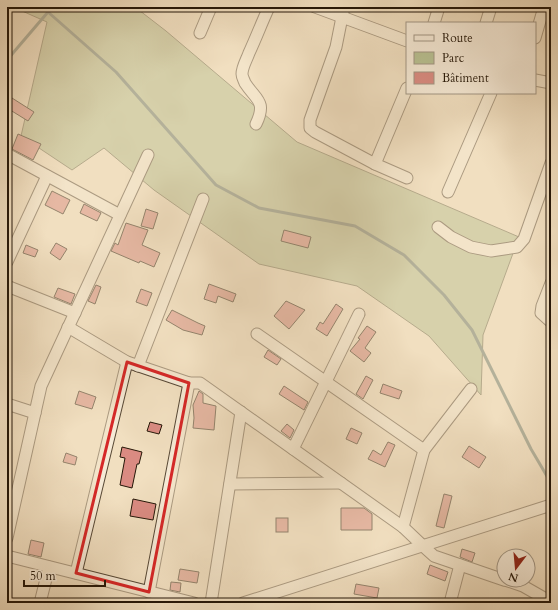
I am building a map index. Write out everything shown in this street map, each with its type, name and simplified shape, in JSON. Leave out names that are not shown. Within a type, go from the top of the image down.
[{"type":"street","points":[[200,32],[210,7]]},
{"type":"street","points":[[256,124],[261,108],[256,96],[243,80],[242,74],[269,7]]},
{"type":"street","points":[[314,7],[343,12],[406,41]]},
{"type":"street","points":[[434,22],[440,7]]},
{"type":"street","points":[[486,22],[491,7]]},
{"type":"street","points":[[536,35],[544,7]]},
{"type":"street","points":[[343,12],[336,48],[310,120],[310,128],[374,164],[407,178]]},
{"type":"street","points":[[536,80],[551,83]]},
{"type":"street","points":[[374,164],[406,90]]},
{"type":"street","points":[[448,192],[491,94]]},
{"type":"street","points":[[7,154],[120,216]]},
{"type":"street","points":[[7,538],[41,386],[148,155]]},
{"type":"street","points":[[438,227],[451,238],[471,246],[492,251],[517,247],[524,239],[551,163]]},
{"type":"street","points":[[7,262],[47,176]]},
{"type":"street","points":[[138,366],[203,199]]},
{"type":"street","points":[[551,283],[542,306],[541,313],[551,322]]},
{"type":"street","points":[[7,286],[75,313]]},
{"type":"street","points":[[293,449],[360,314]]},
{"type":"street","points":[[68,326],[127,362],[189,383],[200,383],[403,527],[434,556],[496,577]]},
{"type":"street","points":[[257,334],[424,450]]},
{"type":"street","points":[[76,573],[127,362]]},
{"type":"street","points":[[149,592],[189,383]]},
{"type":"street","points":[[403,527],[424,450],[471,388]]},
{"type":"street","points":[[7,404],[35,413]]},
{"type":"street","points":[[211,603],[241,412]]},
{"type":"street","points":[[230,484],[341,483]]},
{"type":"street","points":[[243,603],[551,505]]},
{"type":"street","points":[[7,556],[149,592],[172,600],[194,603]]},
{"type":"street","points":[[450,603],[460,565]]},
{"type":"street","points":[[40,603],[49,567]]},
{"type":"street","points":[[526,588],[551,602]]},
{"type":"highlighted area","points":[[127,362],[189,383],[149,592],[76,573]]},
{"type":"green space","points":[[13,7],[135,7],[166,31],[297,142],[519,237],[483,335],[481,395],[429,336],[357,286],[259,264],[154,190],[104,148],[72,170],[21,136],[47,22]]},
{"type":"building","points":[[12,98],[34,112],[28,121],[7,108],[7,105]]},
{"type":"building","points":[[18,134],[41,144],[33,160],[12,149]]},
{"type":"building","points":[[52,191],[70,200],[63,214],[45,205]]},
{"type":"building","points":[[84,204],[101,213],[97,221],[80,213]]},
{"type":"building","points":[[146,209],[158,213],[153,229],[141,226]]},
{"type":"building","points":[[126,223],[148,230],[142,245],[160,253],[154,267],[140,261],[139,263],[111,251],[115,243],[118,245]]},
{"type":"building","points":[[284,230],[311,237],[308,248],[281,241]]},
{"type":"building","points":[[56,243],[67,249],[60,260],[50,253]]},
{"type":"building","points":[[26,245],[38,250],[35,257],[23,253]]},
{"type":"building","points":[[209,284],[236,294],[233,302],[218,296],[216,303],[204,299]]},
{"type":"building","points":[[96,285],[101,287],[95,304],[88,301]]},
{"type":"building","points":[[58,288],[75,294],[71,304],[54,297]]},
{"type":"building","points":[[141,289],[152,293],[147,306],[136,302]]},
{"type":"building","points":[[286,301],[305,310],[289,329],[274,316]]},
{"type":"building","points":[[336,304],[343,309],[327,336],[316,329],[320,322],[323,324]]},
{"type":"building","points":[[172,310],[205,326],[202,335],[183,330],[166,320]]},
{"type":"building","points":[[367,326],[376,332],[365,348],[371,353],[364,362],[350,351],[360,339],[358,338]]},
{"type":"building","points":[[268,350],[281,359],[277,365],[264,357]]},
{"type":"building","points":[[366,376],[373,380],[363,399],[356,394]]},
{"type":"building","points":[[383,384],[402,391],[399,399],[380,393]]},
{"type":"building","points":[[284,386],[308,402],[304,410],[279,394]]},
{"type":"building","points":[[79,391],[96,397],[92,409],[75,404]]},
{"type":"building","points":[[199,391],[203,394],[203,403],[216,406],[214,430],[193,428],[193,405]]},
{"type":"building","points":[[150,422],[162,425],[159,434],[147,431]]},
{"type":"building","points":[[287,424],[294,430],[290,438],[281,431]]},
{"type":"building","points":[[351,428],[362,433],[357,444],[346,439]]},
{"type":"building","points":[[388,442],[395,445],[385,467],[368,459],[373,450],[381,455]]},
{"type":"building","points":[[469,446],[486,457],[479,468],[462,457]]},
{"type":"building","points":[[122,447],[142,452],[139,464],[137,464],[132,488],[120,485],[125,458],[120,457]]},
{"type":"building","points":[[66,453],[77,457],[75,465],[63,462]]},
{"type":"building","points":[[444,494],[452,496],[444,528],[436,526]]},
{"type":"building","points":[[133,499],[156,504],[153,520],[130,516]]},
{"type":"building","points":[[341,508],[364,508],[372,514],[372,530],[341,530]]},
{"type":"building","points":[[276,518],[288,518],[288,532],[276,532]]},
{"type":"building","points":[[31,540],[44,543],[41,557],[28,554]]},
{"type":"building","points":[[462,549],[475,553],[472,562],[460,557]]},
{"type":"building","points":[[430,565],[448,572],[445,581],[427,574]]},
{"type":"building","points":[[180,569],[199,572],[197,583],[178,580]]},
{"type":"building","points":[[171,582],[181,583],[180,592],[170,590]]},
{"type":"building","points":[[356,584],[379,588],[377,598],[354,594]]},
{"type":"waterway","points":[[47,7],[48,12],[116,72],[216,185],[259,208],[355,226],[404,255],[444,295],[472,330],[531,449],[551,483]]},
{"type":"waterway","points":[[7,60],[48,12]]}]
